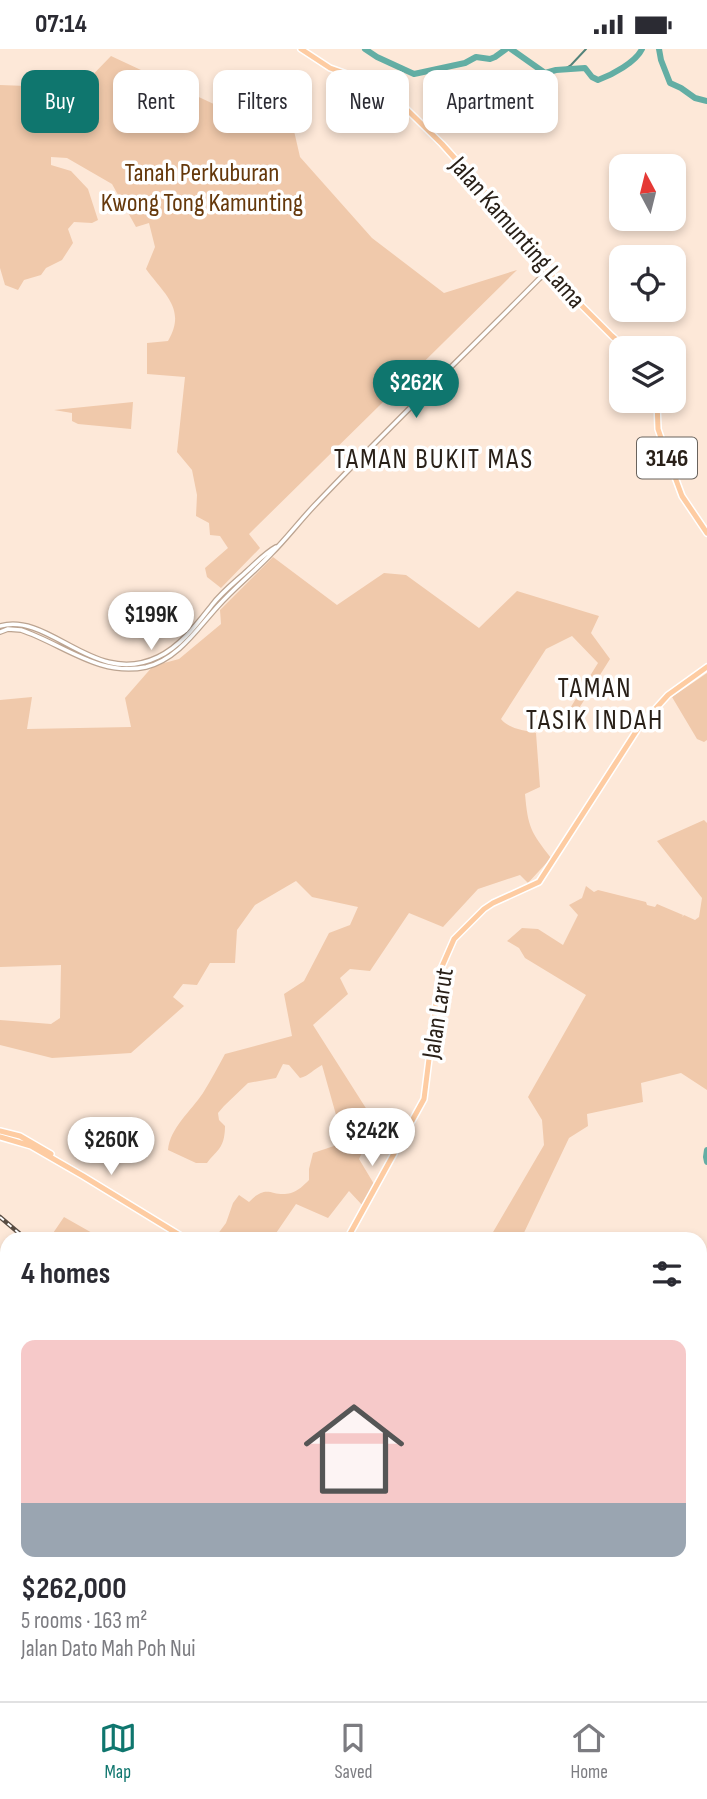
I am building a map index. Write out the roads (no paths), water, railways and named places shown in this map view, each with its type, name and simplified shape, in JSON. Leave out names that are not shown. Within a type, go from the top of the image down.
[{"type":"main road","name":"Jalan Kamunting Lama","points":[[301,49],[330,68],[387,90],[442,144],[521,233],[547,270],[612,336]]},
{"type":"main road","name":"3146","points":[[657,413],[658,429],[682,496],[707,533]]},
{"type":"main road","name":"Jalan Larut","points":[[351,1232],[424,1099],[440,971],[454,939],[484,909],[535,885],[544,877],[639,727],[668,695],[707,667]]},
{"type":"main road","points":[[0,1131],[20,1136],[33,1143],[83,1176]]},
{"type":"main road","points":[[0,1138],[31,1146],[175,1232]]},
{"type":"street","points":[[0,632],[14,624],[33,628],[105,662],[134,663],[165,653],[181,640],[230,587],[270,550],[278,546],[366,452],[541,277],[540,274],[547,270]]},
{"type":"street","points":[[0,626],[8,627]]},
{"type":"waterway","points":[[365,49],[414,74],[465,63],[476,57],[490,59],[506,49]]},
{"type":"waterway","points":[[511,49],[545,73],[585,68],[598,80],[629,63],[642,49]]},
{"type":"waterway","points":[[563,70],[586,49]]},
{"type":"waterway","points":[[659,49],[670,83],[695,98],[707,101]]},
{"type":"waterway","points":[[707,1150],[707,1162]]},
{"type":"railway","points":[[0,1217],[18,1232]]},
{"type":"district","name":"TAMAN BUKIT MAS","points":[[434,458]]},
{"type":"district","name":"TAMAN TASIK INDAH","points":[[595,703]]},
{"type":"park label","name":"Tanah Perkuburan Kwong Tong Kamunting","points":[[202,186]]}]
